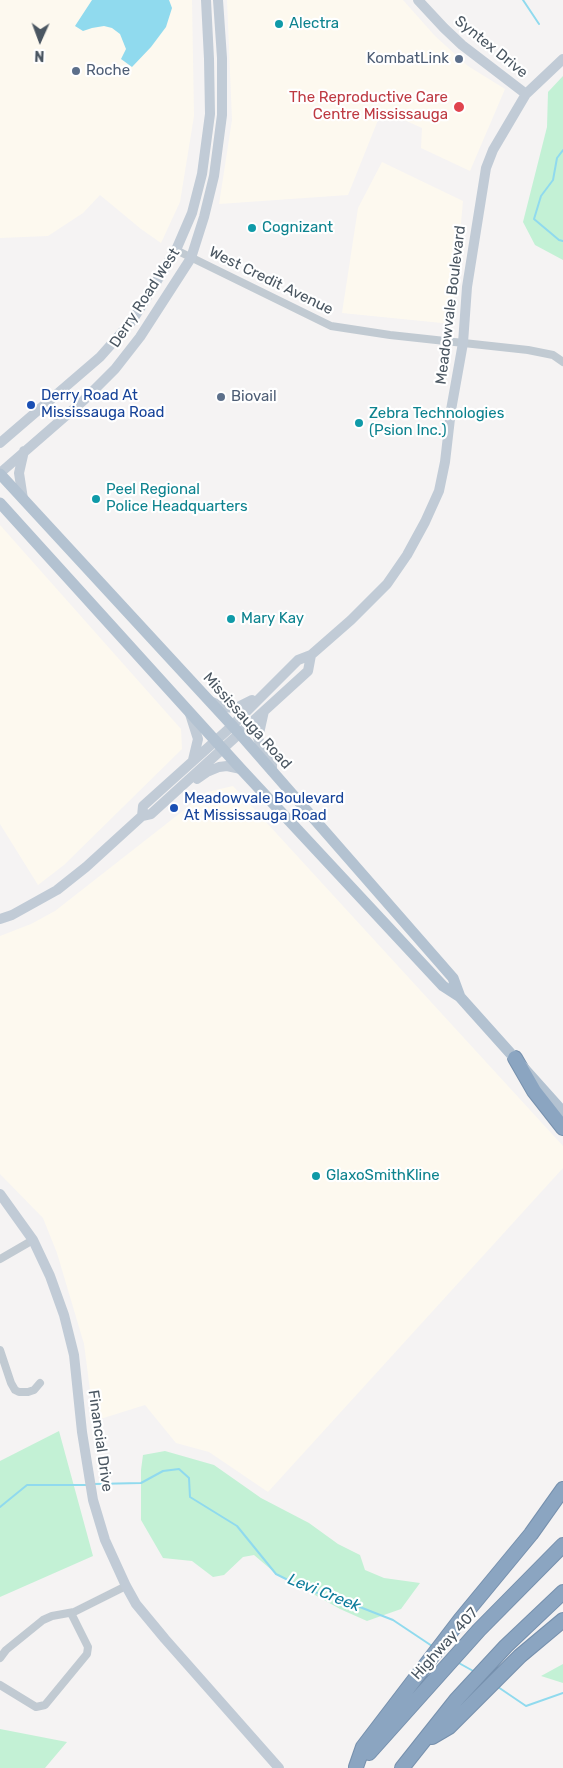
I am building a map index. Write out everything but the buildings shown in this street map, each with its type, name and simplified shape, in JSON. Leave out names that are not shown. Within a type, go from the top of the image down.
[{"type":"highway","points":[[515,1058],[534,1091],[563,1128]]},
{"type":"highway","points":[[355,1767],[363,1747],[460,1620],[531,1534],[563,1490]]},
{"type":"highway","name":"Highway 407","points":[[355,1767],[479,1630],[563,1545]]},
{"type":"highway","points":[[402,1768],[424,1741],[450,1727],[462,1705],[506,1646],[563,1592]]},
{"type":"highway","points":[[462,1705],[563,1620]]},
{"type":"main road","name":"Derry Road West","points":[[0,443],[4,437],[100,357],[132,321],[176,250],[192,213],[202,174],[210,114],[206,0]]},
{"type":"main road","name":"Derry Road West","points":[[0,473],[84,400],[115,369],[140,337],[191,258],[214,176],[222,115],[222,58],[218,0]]},
{"type":"main road","name":"Syntex Drive","points":[[418,0],[462,44],[526,94]]},
{"type":"main road","name":"Meadowvale Boulevard","points":[[235,730],[262,695],[298,660],[311,655],[351,620],[386,584],[407,555],[425,522],[439,491],[464,343],[467,287],[486,168],[493,150],[526,94],[563,59]]},
{"type":"main road","points":[[23,499],[19,473],[24,451]]},
{"type":"main road","name":"Mississauga Road","points":[[0,473],[235,730],[453,978],[460,997]]},
{"type":"main road","name":"Mississauga Road","points":[[0,503],[5,512],[241,769],[444,986],[460,997],[563,1112]]},
{"type":"main road","name":"Meadowvale Boulevard","points":[[0,920],[57,890],[86,867],[142,816],[151,814],[185,783],[219,744],[235,730],[264,710],[308,671],[311,655]]},
{"type":"main road","points":[[208,700],[223,707],[236,708],[262,695]]},
{"type":"main road","points":[[264,710],[258,738],[261,747],[272,762],[272,772]]},
{"type":"main road","points":[[189,712],[198,739],[193,761]]},
{"type":"main road","name":"Meadowvale Boulevard","points":[[142,816],[143,806],[193,761],[219,744]]},
{"type":"main road","points":[[185,783],[194,782],[207,772],[219,767],[227,766],[241,769]]},
{"type":"main road","name":"Financial Drive","points":[[0,1194],[33,1240],[50,1276],[69,1332],[74,1355],[87,1468],[93,1500],[105,1540],[126,1586],[136,1604],[165,1639],[279,1768]]},
{"type":"street","name":"West Credit Avenue","points":[[176,250],[331,326],[390,335],[528,350],[554,355],[563,362]]},
{"type":"street","points":[[0,1259],[33,1240]]},
{"type":"street","points":[[0,1350],[15,1390],[28,1392],[34,1390],[40,1383]]},
{"type":"street","points":[[0,1658],[6,1650],[43,1620],[52,1616],[71,1613],[126,1586]]},
{"type":"street","points":[[0,1685],[36,1707],[45,1705],[87,1654],[88,1646],[71,1613]]},
{"type":"shaded area","points":[[0,0],[192,0],[194,116],[180,202],[161,243],[100,195],[83,213],[48,236],[0,238]]},
{"type":"shaded area","points":[[227,0],[403,0],[435,36],[468,66],[505,89],[470,171],[421,148],[422,128],[382,110],[348,195],[219,204],[232,120]]},
{"type":"shaded area","points":[[382,162],[463,201],[452,324],[342,313],[358,208]]},
{"type":"shaded area","points":[[0,525],[181,729],[182,749],[64,865],[38,885],[0,824]]},
{"type":"shaded area","points":[[233,786],[563,1146],[563,1168],[268,1492],[209,1452],[176,1443],[145,1405],[94,1421],[84,1344],[57,1253],[43,1218],[0,1174],[0,936],[31,924],[55,911],[207,792]]},
{"type":"green space","points":[[563,76],[563,260],[535,245],[523,222],[547,127],[548,92]]},
{"type":"green space","points":[[59,1431],[93,1556],[0,1597],[0,1461]]},
{"type":"green space","points":[[165,1451],[214,1465],[261,1498],[309,1523],[338,1544],[360,1555],[365,1570],[384,1578],[420,1583],[401,1609],[367,1621],[340,1609],[274,1572],[254,1555],[243,1557],[224,1575],[213,1577],[192,1561],[163,1558],[141,1520],[141,1470],[143,1455]]},
{"type":"green space","points":[[563,1664],[563,1683],[541,1676]]},
{"type":"green space","points":[[0,1729],[67,1742],[45,1768],[0,1768]]},
{"type":"water","points":[[92,0],[169,0],[172,8],[166,27],[151,47],[132,67],[121,59],[126,49],[120,34],[112,28],[104,26],[83,31],[75,26]]},
{"type":"waterway","points":[[523,0],[539,24]]},
{"type":"waterway","points":[[563,150],[557,158],[553,180],[541,196],[534,219],[559,240],[563,241]]},
{"type":"waterway","name":"Levi Creek","points":[[94,1484],[141,1483],[163,1471],[179,1469],[189,1478],[190,1497],[237,1526],[276,1574],[308,1590],[347,1602],[393,1620],[432,1646]]},
{"type":"waterway","name":"Levi Creek","points":[[0,1507],[27,1485],[87,1485]]},
{"type":"waterway","name":"Levi Creek","points":[[457,1662],[475,1672]]},
{"type":"waterway","name":"Levi Creek","points":[[498,1687],[526,1706],[563,1693]]},
{"type":"place","name":"Alectra","points":[[279,24]]},
{"type":"place","name":"KombatLink","points":[[459,59]]},
{"type":"place","name":"Roche","points":[[76,71]]},
{"type":"place","name":"The Reproductive Care Centre Mississauga","points":[[459,107]]},
{"type":"place","name":"Cognizant","points":[[252,228]]},
{"type":"place","name":"Biovail","points":[[221,397]]},
{"type":"place","name":"Derry Road At Mississauga Road","points":[[31,405]]},
{"type":"place","name":"Zebra Technologies (Psion Inc.)","points":[[359,423]]},
{"type":"place","name":"Peel Regional Police Headquarters","points":[[96,499]]},
{"type":"place","name":"Mary Kay","points":[[231,619]]},
{"type":"place","name":"Meadowvale Boulevard At Mississauga Road","points":[[174,808]]},
{"type":"place","name":"GlaxoSmithKline","points":[[316,1176]]}]
